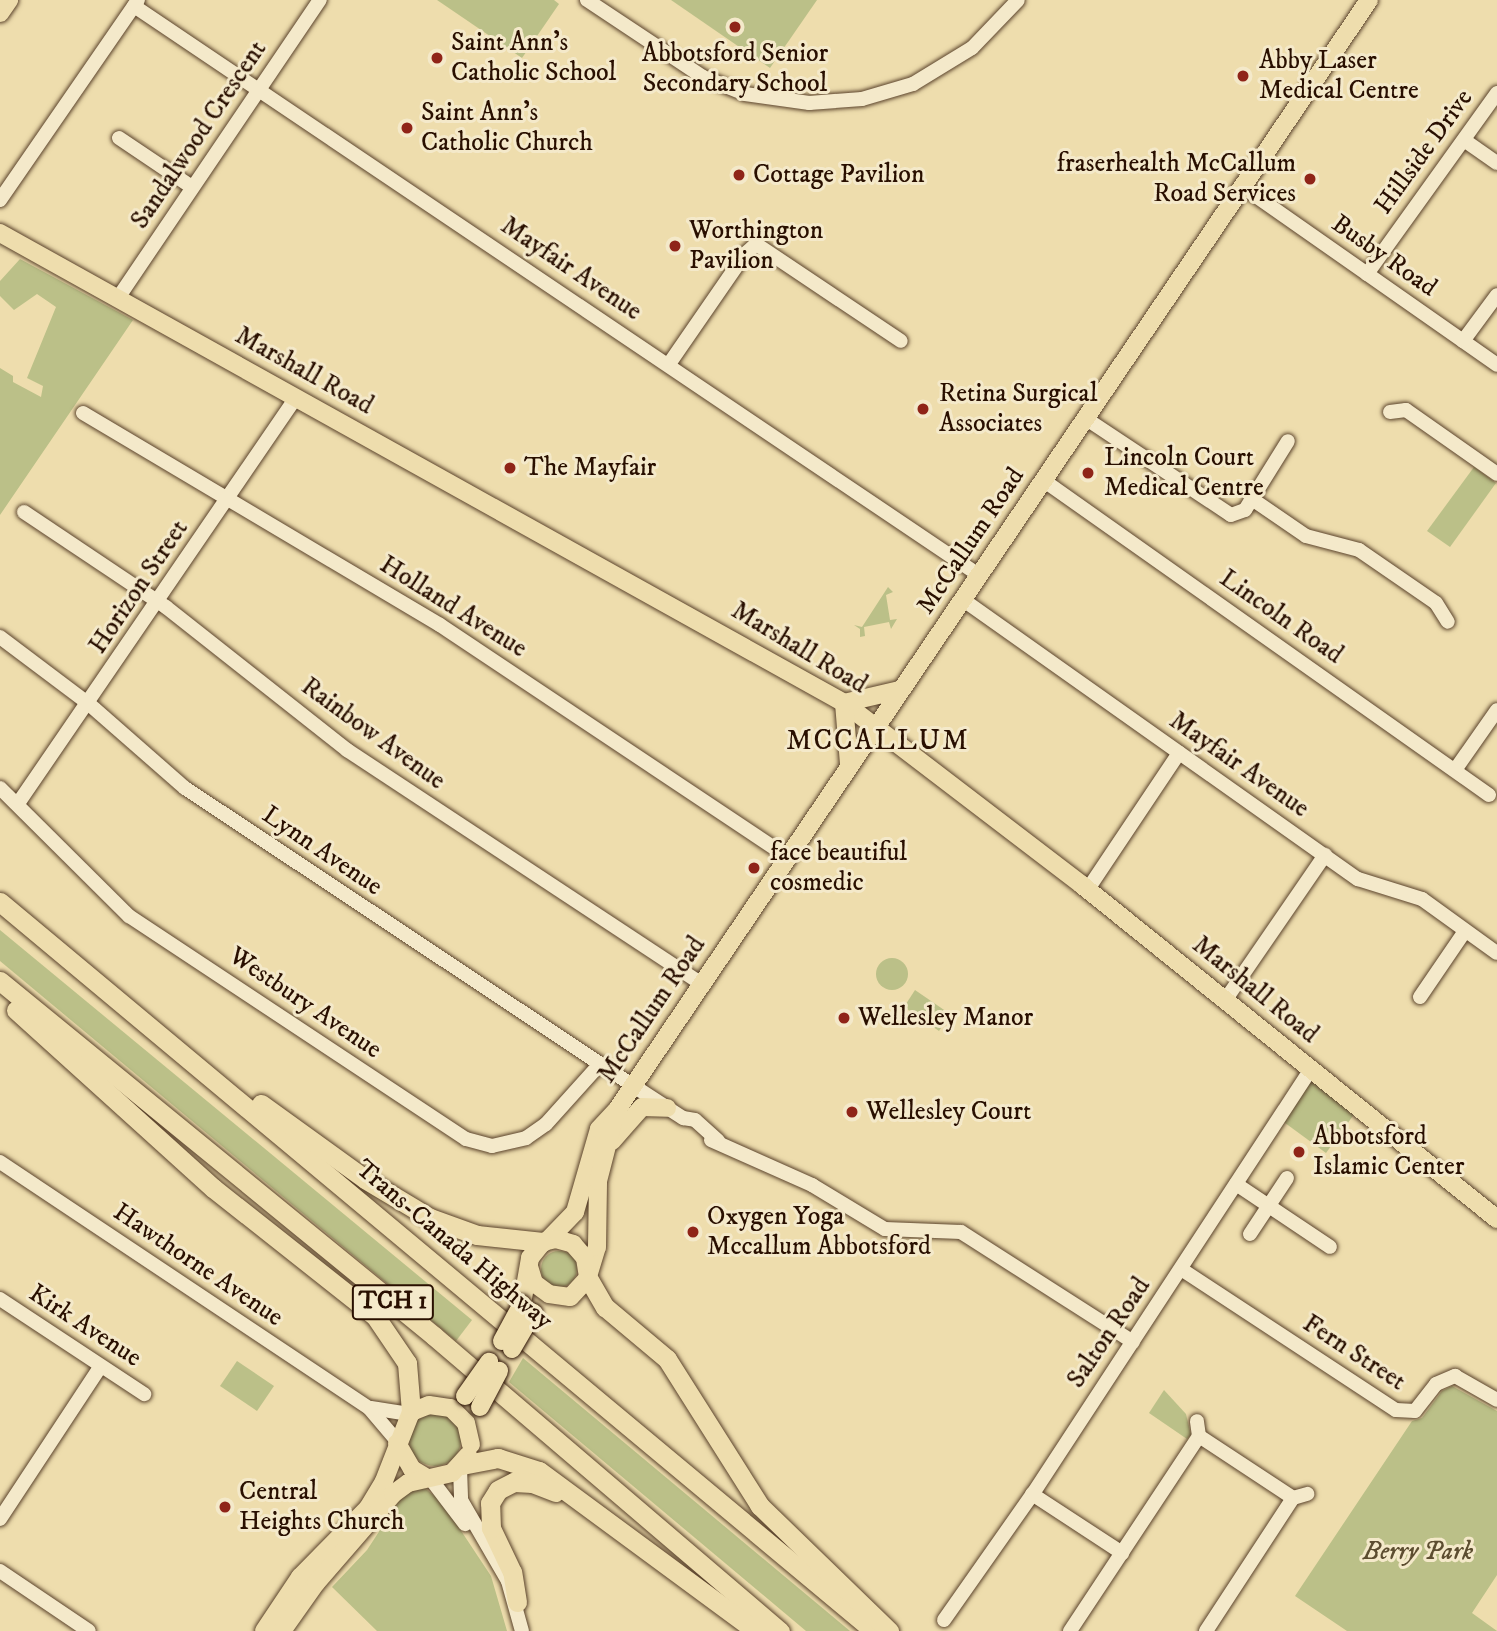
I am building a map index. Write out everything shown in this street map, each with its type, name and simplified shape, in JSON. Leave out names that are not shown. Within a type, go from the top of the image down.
[{"type":"highway","name":"Trans-Canada Highway","points":[[0,902],[874,1631]]},
{"type":"highway","name":"TCH 1","points":[[0,981],[434,1336],[780,1631]]},
{"type":"highway","points":[[0,995],[213,1188],[382,1323],[407,1363],[410,1413]]},
{"type":"highway","points":[[137,1015],[346,1166],[417,1211],[477,1235],[546,1241]]},
{"type":"highway","points":[[588,1275],[605,1307],[667,1359],[760,1506],[889,1631]]},
{"type":"highway","points":[[461,1466],[498,1458],[527,1466],[562,1485],[756,1631]]},
{"type":"highway","points":[[517,1602],[512,1572],[489,1514],[492,1498],[505,1486],[520,1481],[547,1488],[646,1546]]},
{"type":"main road","points":[[0,13],[9,0]]},
{"type":"main road","name":"McCallum Road","points":[[546,1241],[570,1220],[594,1138],[616,1111],[1369,0]]},
{"type":"main road","name":"Marshall Road","points":[[0,233],[844,703],[1088,889],[1497,1219]]},
{"type":"main road","points":[[849,765],[844,703],[900,690]]},
{"type":"main road","points":[[610,1144],[642,1107],[667,1108]]},
{"type":"main road","name":"McCallum Road","points":[[588,1275],[597,1247],[598,1181],[610,1144],[616,1111]]},
{"type":"main road","points":[[282,1631],[316,1583],[393,1494],[404,1484],[461,1466],[471,1444],[494,1367],[527,1308],[529,1267],[546,1241],[573,1244],[584,1258],[588,1275],[570,1297],[527,1308]]},
{"type":"main road","points":[[529,1267],[541,1290],[570,1297]]},
{"type":"main road","points":[[264,1631],[300,1577],[368,1508],[410,1413],[465,1396],[494,1367]]},
{"type":"main road","points":[[438,1404],[458,1413],[471,1444]]},
{"type":"main road","points":[[397,1442],[412,1469],[428,1478]]},
{"type":"street","name":"Sandalwood Crescent","points":[[118,298],[320,0]]},
{"type":"street","points":[[587,0],[703,77],[745,94],[809,103],[862,99],[912,84],[972,48],[1018,0]]},
{"type":"street","name":"Mayfair Avenue","points":[[136,3],[979,575]]},
{"type":"street","points":[[0,200],[136,3]]},
{"type":"street","name":"Hillside Drive","points":[[1367,274],[1497,93]]},
{"type":"street","points":[[119,138],[192,187]]},
{"type":"street","points":[[1464,140],[1497,163]]},
{"type":"street","name":"Busby Road","points":[[1243,187],[1497,365]]},
{"type":"street","points":[[669,364],[744,254],[756,244],[901,341]]},
{"type":"street","points":[[1463,341],[1497,295]]},
{"type":"street","name":"Horizon Street","points":[[19,802],[89,704],[296,397]]},
{"type":"street","points":[[1393,412],[1406,410],[1415,415],[1497,474]]},
{"type":"street","name":"Holland Avenue","points":[[83,413],[440,625],[788,857]]},
{"type":"street","points":[[1086,418],[1226,513],[1241,513],[1289,441]]},
{"type":"street","name":"Lincoln Road","points":[[1043,480],[1489,795]]},
{"type":"street","points":[[1252,499],[1306,536],[1359,550],[1436,603],[1448,622]]},
{"type":"street","name":"Rainbow Avenue","points":[[24,512],[158,602],[346,750],[702,984]]},
{"type":"street","name":"Mayfair Avenue","points":[[962,599],[1367,883],[1422,900],[1497,953]]},
{"type":"street","name":"Lynn Avenue","points":[[0,637],[89,704],[185,788],[684,1118],[708,1140],[718,1141],[812,1185],[885,1230],[910,1234],[944,1228],[961,1232],[1133,1342]]},
{"type":"street","points":[[1455,770],[1497,710]]},
{"type":"street","points":[[1088,889],[1179,753]]},
{"type":"street","name":"Westbury Avenue","points":[[0,788],[19,802],[129,916],[466,1139],[492,1146],[526,1138],[546,1124],[600,1064]]},
{"type":"street","points":[[1226,999],[1325,855]]},
{"type":"street","points":[[1420,997],[1465,930]]},
{"type":"street","name":"Salton Road","points":[[944,1620],[1032,1494],[1311,1069]]},
{"type":"street","name":"Hawthorne Avenue","points":[[0,1162],[369,1408],[397,1442]]},
{"type":"street","points":[[1250,1234],[1287,1178]]},
{"type":"street","points":[[1236,1184],[1330,1247]]},
{"type":"street","name":"Fern Street","points":[[1181,1269],[1396,1410],[1415,1411],[1436,1384],[1455,1376],[1497,1400]]},
{"type":"street","name":"Kirk Avenue","points":[[0,1299],[144,1394]]},
{"type":"street","points":[[0,1519],[101,1366]]},
{"type":"street","name":"Hawthorne Avenue","points":[[369,1408],[410,1413]]},
{"type":"street","points":[[1070,1631],[1122,1553],[1198,1429],[1300,1496],[1206,1631]]},
{"type":"street","points":[[461,1466],[461,1500],[517,1602],[523,1630]]},
{"type":"street","points":[[428,1478],[488,1550]]},
{"type":"street","points":[[1032,1494],[1122,1553]]},
{"type":"street","points":[[0,1571],[89,1631]]},
{"type":"green space","points":[[437,0],[554,0],[559,4],[522,58]]},
{"type":"green space","points":[[671,0],[817,0],[770,68]]},
{"type":"green space","points":[[20,259],[133,320],[0,515],[0,368],[13,376],[13,382],[41,397],[43,386],[27,378],[56,307],[37,294],[14,310],[0,296],[0,281]]},
{"type":"green space","points":[[1474,467],[1496,483],[1450,547],[1427,531]]},
{"type":"green space","points":[[888,587],[893,592],[886,595],[890,620],[897,619],[891,629],[889,622],[864,627],[865,636],[860,637],[860,629],[854,625],[862,627]]},
{"type":"green space","points":[[0,930],[472,1320],[456,1341],[0,961]]},
{"type":"green space","points":[[892,958],[903,963],[908,974],[903,985],[892,990],[881,985],[876,974],[881,963]]},
{"type":"green space","points":[[915,990],[950,1014],[939,1031],[904,1007]]},
{"type":"green space","points":[[1311,1072],[1358,1109],[1326,1153],[1281,1120]]},
{"type":"green space","points":[[559,1251],[572,1256],[577,1269],[572,1282],[559,1287],[546,1282],[541,1269],[546,1256]]},
{"type":"green space","points":[[523,1358],[850,1631],[806,1631],[509,1382]]},
{"type":"green space","points":[[237,1361],[274,1386],[257,1411],[220,1386]]},
{"type":"green space","name":"Berry Park","points":[[1452,1386],[1497,1411],[1497,1575],[1472,1613],[1497,1631],[1347,1631],[1295,1596],[1412,1421],[1422,1418],[1442,1391]]},
{"type":"green space","points":[[1164,1390],[1186,1414],[1191,1435],[1187,1439],[1149,1413]]},
{"type":"green space","points":[[435,1414],[445,1416],[453,1422],[459,1430],[459,1450],[453,1458],[445,1464],[435,1466],[425,1464],[417,1458],[411,1450],[409,1440],[411,1430],[417,1422],[425,1416]]},
{"type":"green space","points":[[422,1486],[442,1502],[491,1576],[507,1631],[377,1631],[332,1587],[367,1550],[403,1495]]},
{"type":"place","name":"Abbotsford Senior Secondary School","points":[[735,27]]},
{"type":"place","name":"Saint Ann's Catholic School","points":[[437,58]]},
{"type":"place","name":"Abby Laser Medical Centre","points":[[1243,76]]},
{"type":"place","name":"Saint Ann's Catholic Church","points":[[407,128]]},
{"type":"place","name":"Cottage Pavilion","points":[[739,175]]},
{"type":"place","name":"fraserhealth McCallum Road Services","points":[[1310,179]]},
{"type":"place","name":"Worthington Pavilion","points":[[675,246]]},
{"type":"place","name":"Retina Surgical Associates","points":[[923,409]]},
{"type":"place","name":"The Mayfair","points":[[510,468]]},
{"type":"place","name":"Lincoln Court Medical Centre","points":[[1088,473]]},
{"type":"place","name":"face beautiful cosmedic","points":[[754,868]]},
{"type":"place","name":"Wellesley Manor","points":[[844,1018]]},
{"type":"place","name":"Wellesley Court","points":[[852,1112]]},
{"type":"place","name":"Abbotsford Islamic Center","points":[[1299,1152]]},
{"type":"place","name":"Oxygen Yoga Mccallum Abbotsford","points":[[693,1232]]},
{"type":"place","name":"Central Heights Church","points":[[225,1507]]},
{"type":"district","name":"MCCALLUM","points":[[878,741]]}]
